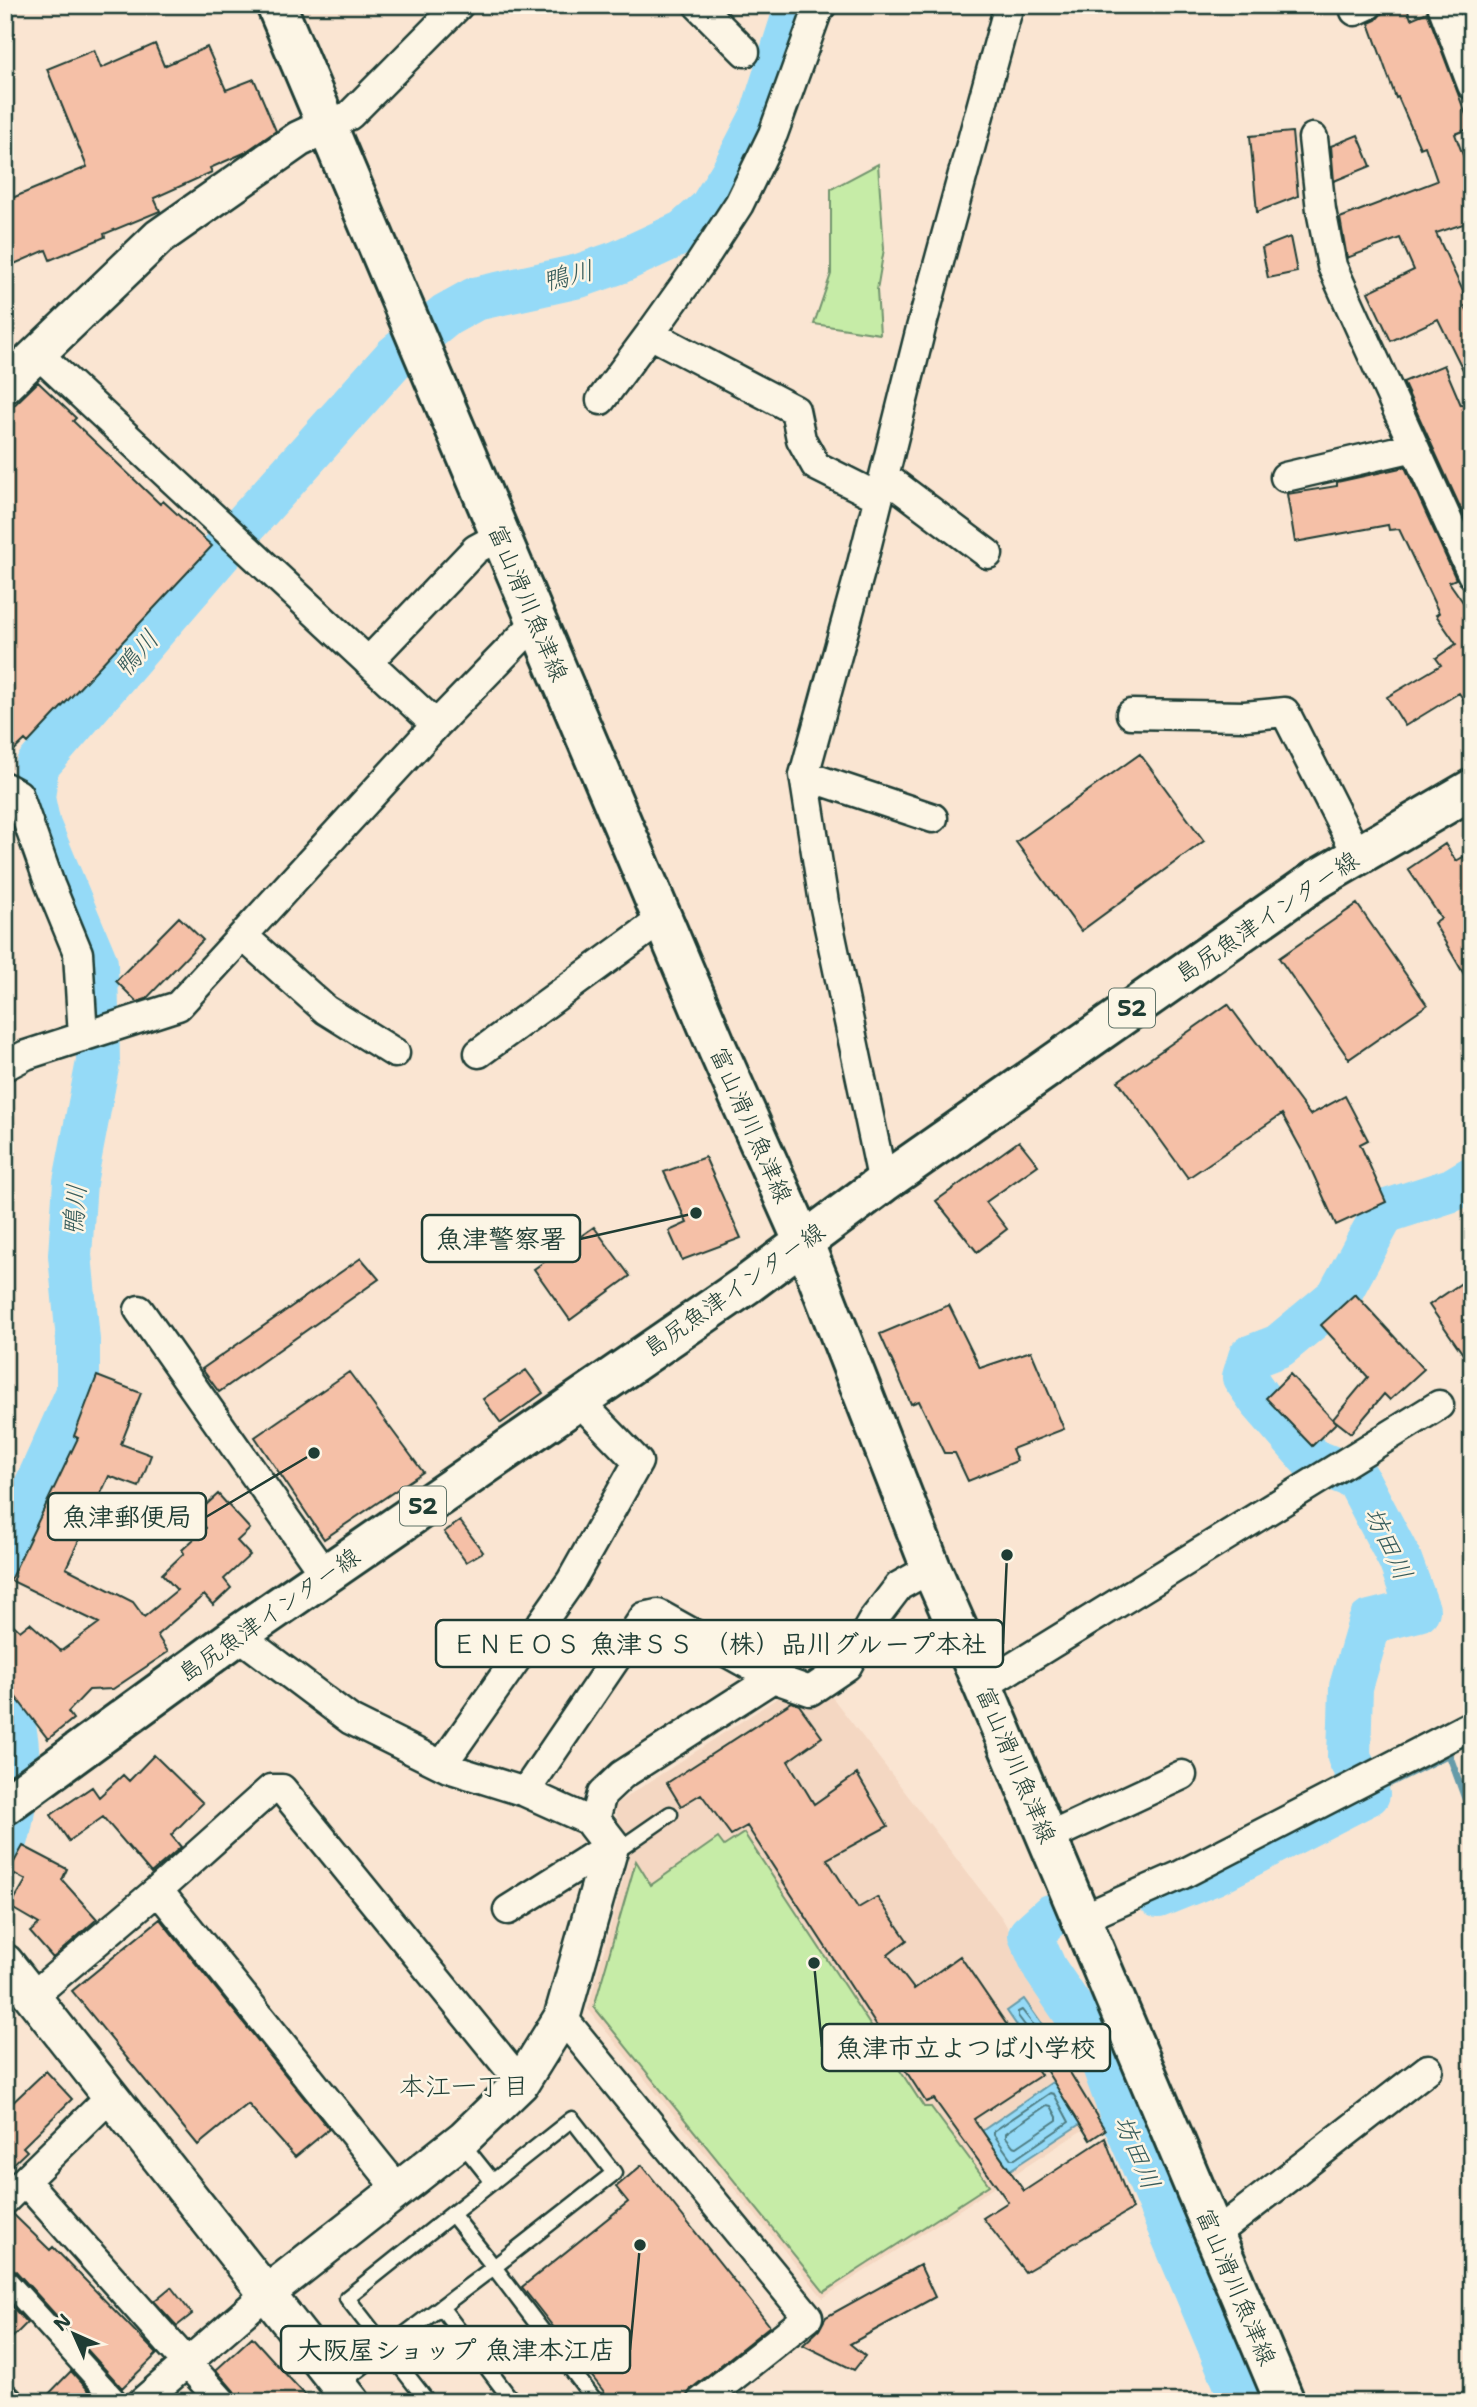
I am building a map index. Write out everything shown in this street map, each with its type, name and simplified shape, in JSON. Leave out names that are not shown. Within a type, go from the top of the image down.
[{"type":"main road","name":"富山滑川魚津線","points":[[276,5],[662,919],[804,1243],[931,1568],[1284,2402]]},
{"type":"main road","name":"島尻魚津インター線","points":[[5,1805],[238,1635],[804,1243],[883,1183],[1316,880],[1472,789]]},
{"type":"street","points":[[5,386],[159,237],[299,139],[350,115],[459,5]]},
{"type":"street","points":[[698,5],[745,52]]},
{"type":"street","points":[[601,400],[700,264],[739,204],[773,134],[817,12],[822,5]]},
{"type":"street","points":[[883,1183],[824,903],[804,775],[1009,5]]},
{"type":"street","points":[[1441,5],[1472,85]]},
{"type":"street","points":[[1313,138],[1321,210],[1332,266],[1472,574]]},
{"type":"street","points":[[650,334],[795,410],[801,439],[816,466],[881,487],[988,554]]},
{"type":"street","points":[[38,354],[436,725]]},
{"type":"street","points":[[1284,477],[1414,447]]},
{"type":"street","points":[[368,662],[476,549],[500,536]]},
{"type":"street","points":[[5,1066],[26,1055],[178,1006],[436,725],[536,622]]},
{"type":"street","points":[[1131,714],[1245,716],[1286,712],[1358,856]]},
{"type":"street","points":[[804,775],[933,818]]},
{"type":"street","points":[[5,787],[18,793],[50,885],[79,953],[83,1037]]},
{"type":"street","points":[[479,1053],[662,919]]},
{"type":"street","points":[[243,936],[326,1010],[395,1054]]},
{"type":"street","points":[[139,1310],[325,1575]]},
{"type":"street","points":[[442,1765],[571,1581],[638,1462],[578,1400]]},
{"type":"street","points":[[983,1686],[1439,1405]]},
{"type":"street","points":[[525,1792],[644,1617],[658,1614],[773,1678],[810,1691],[847,1666],[873,1620],[899,1586],[931,1568]]},
{"type":"street","points":[[238,1635],[351,1720],[442,1765],[525,1792],[603,1834]]},
{"type":"street","points":[[142,2402],[266,2294],[460,2140],[521,2083],[562,2017],[603,1834],[602,1794],[622,1775],[773,1678]]},
{"type":"street","points":[[1081,1919],[1181,1875],[1472,1725]]},
{"type":"street","points":[[1047,1838],[1182,1775]]},
{"type":"street","points":[[34,1996],[158,1891],[271,1789],[282,1789],[521,2083]]},
{"type":"street","points":[[508,1910],[603,1834]]},
{"type":"street","points":[[158,1891],[398,2189]]},
{"type":"street","points":[[5,1962],[345,2393]]},
{"type":"street","points":[[562,2017],[808,2316],[701,2402]]},
{"type":"street","points":[[1214,2235],[1428,2069]]},
{"type":"street","points":[[110,2097],[15,2190],[187,2362],[222,2402]]},
{"type":"street","points":[[5,2278],[117,2402]]},
{"type":"street","points":[[5,2398],[9,2402]]},
{"type":"lane","points":[[603,1834],[624,1846],[670,1814]]},
{"type":"lane","points":[[345,2393],[386,2349],[614,2173],[572,2119],[347,2298],[386,2349],[428,2402]]},
{"type":"lane","points":[[460,2140],[493,2182]]},
{"type":"lane","points":[[452,2214],[596,2402]]},
{"type":"lane","points":[[441,2307],[513,2402]]},
{"type":"shaded area","points":[[788,1691],[806,1702],[832,1697],[1002,1918],[1112,2111],[823,2298],[588,2009],[628,1862],[614,1805]]},
{"type":"green space","points":[[878,164],[884,249],[877,290],[880,334],[814,324],[831,274],[831,189]]},
{"type":"green space","points":[[744,1833],[924,2107],[931,2107],[989,2185],[824,2292],[594,2007],[636,1861],[651,1885],[718,1838],[724,1846]]},
{"type":"water","points":[[1024,1999],[1050,2036],[1033,2049],[1007,2011]]},
{"type":"water","points":[[1054,2081],[1080,2124],[1010,2170],[982,2131]]},
{"type":"building","points":[[1406,5],[1411,19],[1427,12],[1471,128],[1455,134],[1472,179],[1472,221],[1436,233],[1469,304],[1465,306],[1472,320],[1472,388],[1438,319],[1391,341],[1368,292],[1414,270],[1400,238],[1347,258],[1340,218],[1437,181],[1425,146],[1420,148],[1398,97],[1396,98],[1369,23],[1383,12]]},
{"type":"building","points":[[155,44],[164,66],[207,47],[226,90],[254,79],[276,131],[244,153],[210,168],[212,172],[154,198],[160,211],[50,260],[46,250],[5,268],[5,201],[87,167],[47,69],[94,50],[101,68]]},
{"type":"building","points":[[1292,132],[1298,196],[1257,212],[1250,136]]},
{"type":"building","points":[[1358,135],[1371,166],[1334,181],[1331,146]]},
{"type":"building","points":[[1290,237],[1297,272],[1268,278],[1262,248]]},
{"type":"building","points":[[1444,365],[1461,405],[1472,401],[1472,533],[1403,382]]},
{"type":"building","points":[[38,382],[76,418],[73,421],[160,504],[163,501],[212,546],[28,743],[25,740],[5,759],[5,414]]},
{"type":"building","points":[[1405,467],[1456,579],[1449,582],[1472,615],[1472,712],[1459,693],[1405,726],[1387,697],[1441,665],[1436,658],[1456,644],[1436,615],[1439,613],[1399,529],[1389,530],[1388,525],[1295,542],[1287,494],[1337,486],[1337,482]]},
{"type":"building","points":[[1140,754],[1204,841],[1081,931],[1016,842]]},
{"type":"building","points":[[1445,844],[1456,861],[1472,852],[1472,988],[1434,923],[1441,918],[1408,869]]},
{"type":"building","points":[[1357,904],[1427,1005],[1349,1059],[1279,958]]},
{"type":"building","points":[[179,917],[203,940],[146,999],[137,1002],[116,981]]},
{"type":"building","points":[[1228,1004],[1310,1115],[1345,1096],[1368,1140],[1360,1144],[1386,1202],[1336,1225],[1306,1158],[1282,1114],[1188,1178],[1118,1081]]},
{"type":"building","points":[[1019,1141],[1038,1165],[986,1202],[1007,1229],[977,1252],[936,1201]]},
{"type":"building","points":[[705,1157],[741,1238],[682,1260],[669,1231],[687,1223],[664,1172]]},
{"type":"building","points":[[594,1227],[630,1276],[570,1320],[534,1269]]},
{"type":"building","points":[[361,1258],[379,1279],[219,1392],[202,1369]]},
{"type":"building","points":[[1472,1276],[1472,1367],[1429,1305]]},
{"type":"building","points":[[1355,1294],[1424,1369],[1390,1400],[1384,1394],[1351,1433],[1333,1419],[1368,1377],[1321,1325]]},
{"type":"building","points":[[949,1305],[980,1368],[1031,1351],[1064,1429],[1012,1449],[1017,1461],[968,1481],[955,1453],[944,1453],[919,1401],[911,1404],[880,1334]]},
{"type":"building","points":[[526,1370],[543,1393],[501,1423],[483,1399]]},
{"type":"building","points":[[349,1372],[423,1472],[324,1539],[255,1437]]},
{"type":"building","points":[[1290,1374],[1336,1423],[1312,1446],[1266,1398]]},
{"type":"building","points":[[97,1376],[141,1393],[121,1444],[151,1455],[139,1487],[109,1476],[66,1568],[133,1602],[144,1617],[177,1590],[162,1574],[184,1553],[182,1550],[206,1528],[195,1515],[218,1494],[250,1529],[237,1541],[250,1555],[224,1579],[231,1588],[213,1605],[204,1595],[157,1635],[168,1652],[113,1689],[89,1690],[68,1712],[73,1719],[48,1739],[5,1683],[5,1617],[20,1631],[30,1623],[61,1651],[99,1623],[10,1580],[78,1438],[74,1436]]},
{"type":"building","points":[[460,1521],[483,1552],[466,1562],[444,1532]]},
{"type":"building","points":[[792,1702],[799,1705],[822,1737],[788,1761],[814,1804],[857,1774],[888,1826],[827,1859],[858,1908],[877,1897],[907,1940],[888,1955],[914,1989],[960,1956],[1041,2075],[974,2119],[1024,2191],[1105,2138],[1132,2209],[1025,2272],[983,2218],[1008,2202],[934,2099],[926,2102],[747,1826],[731,1835],[701,1794],[681,1806],[667,1783]]},
{"type":"building","points":[[154,1755],[203,1803],[171,1835],[181,1847],[151,1873],[103,1817],[69,1841],[51,1815],[92,1787],[99,1797],[123,1775],[129,1781]]},
{"type":"building","points":[[23,1846],[67,1869],[62,1880],[97,1919],[53,1958],[30,1932],[39,1924],[10,1907],[26,1880],[9,1871]]},
{"type":"building","points":[[160,1919],[329,2129],[295,2157],[248,2104],[198,2145],[72,1991]]},
{"type":"building","points":[[1063,2061],[1105,2130],[1090,2140],[1046,2070]]},
{"type":"building","points":[[46,2071],[72,2099],[23,2147],[27,2151],[5,2172],[5,2110]]},
{"type":"building","points":[[642,2165],[770,2326],[691,2389],[685,2402],[612,2402],[522,2287],[628,2202],[616,2187]]},
{"type":"building","points":[[13,2214],[50,2250],[53,2247],[157,2354],[122,2388],[15,2270],[5,2266],[5,2216]]},
{"type":"building","points":[[920,2265],[935,2297],[850,2344],[865,2356],[854,2370],[803,2345],[819,2330],[826,2317]]},
{"type":"building","points":[[171,2287],[192,2314],[177,2326],[154,2301]]},
{"type":"building","points":[[5,2299],[27,2323],[5,2345]]},
{"type":"building","points":[[252,2337],[312,2402],[238,2402],[234,2391],[216,2370]]},
{"type":"building","points":[[71,2371],[99,2402],[41,2402]]},
{"type":"waterway","name":"鴨川","points":[[5,1555],[78,1392],[78,1340],[70,1255],[75,1182],[98,1062],[96,963],[39,826],[33,798],[37,766],[242,528],[396,356],[446,315],[475,299],[579,276],[619,262],[684,232],[710,209],[761,118],[797,5]]},
{"type":"waterway","name":"坊田川","points":[[1158,1896],[1215,1873],[1368,1794],[1349,1757],[1351,1687],[1370,1622],[1418,1610],[1400,1560],[1357,1478],[1312,1460],[1260,1400],[1244,1377],[1250,1357],[1279,1346],[1338,1297],[1384,1212],[1452,1190],[1472,1178]]},
{"type":"waterway","name":"鴨川","points":[[5,1708],[12,1720],[17,1754],[15,1795],[5,1845]]},
{"type":"waterway","points":[[1378,1789],[1449,1754],[1472,1818]]},
{"type":"waterway","name":"坊田川","points":[[1051,1916],[1030,1935],[1045,1969],[1096,2044],[1121,2113],[1243,2402]]},
{"type":"place","name":"魚津警察署","points":[[696,1213]]},
{"type":"place","name":"魚津郵便局","points":[[314,1453]]},
{"type":"place","name":"ＥＮＥＯＳ 魚津ＳＳ （株）品川グループ本社","points":[[1007,1555]]},
{"type":"place","name":"魚津市立よつば小学校","points":[[814,1963]]},
{"type":"place","name":"大阪屋ショップ 魚津本江店","points":[[640,2245]]},
{"type":"district","name":"本江一丁目","points":[[464,2085]]}]
